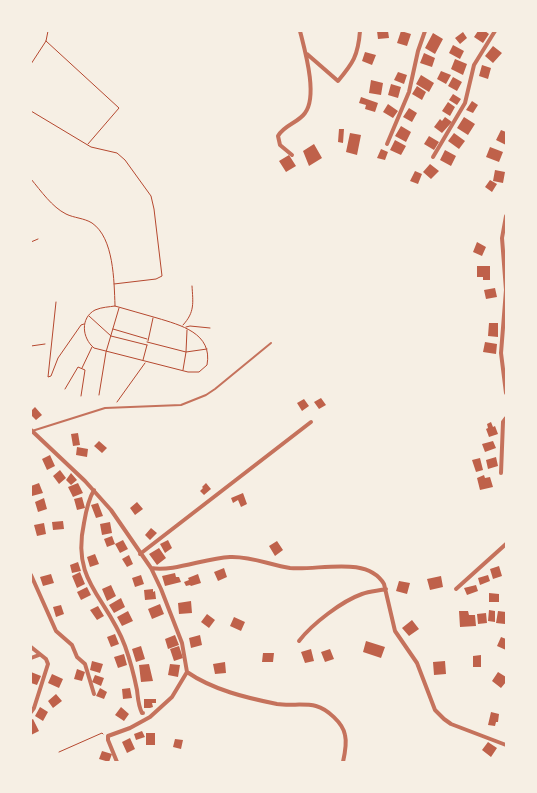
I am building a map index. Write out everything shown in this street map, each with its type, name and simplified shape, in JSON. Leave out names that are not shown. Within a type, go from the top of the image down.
[{"type":"street","points":[[292,155],[280,145],[278,136],[282,130],[302,116],[308,106],[310,93],[307,54],[300,31]]},
{"type":"street","points":[[307,54],[338,81],[355,59],[358,52],[360,31]]},
{"type":"street","points":[[387,144],[409,92],[418,51],[425,31]]},
{"type":"street","points":[[434,157],[464,104],[474,65],[495,31]]},
{"type":"street","points":[[506,216],[502,238],[506,290],[501,354],[506,392]]},
{"type":"street","points":[[501,473],[503,422],[506,418]]},
{"type":"street","points":[[140,554],[311,422]]},
{"type":"street","points":[[32,430],[108,505],[151,568],[182,644],[187,672],[172,697],[159,710],[135,725],[108,737],[117,762]]},
{"type":"street","points":[[94,490],[89,500],[83,524],[80,547],[82,561],[94,591],[119,631],[134,679],[139,706],[144,713]]},
{"type":"street","points":[[456,588],[506,544]]},
{"type":"street","points":[[151,568],[171,568],[230,557],[251,558],[291,568],[350,566],[375,574],[381,578],[386,589],[395,631],[417,663],[435,710],[451,724],[506,745]]},
{"type":"street","points":[[31,575],[56,631],[72,645],[77,658],[85,664],[94,694]]},
{"type":"street","points":[[299,642],[322,620],[346,602],[363,594],[386,589]]},
{"type":"street","points":[[31,647],[47,661],[48,667],[31,712]]},
{"type":"street","points":[[31,658],[39,655]]},
{"type":"street","points":[[187,672],[210,685],[228,692],[279,704],[316,706],[325,711],[331,715],[344,732],[345,752],[343,762]]},
{"type":"lane","points":[[32,430],[105,408],[181,405],[206,395],[215,389],[271,343]]},
{"type":"path","points":[[31,64],[46,41],[48,31]]},
{"type":"path","points":[[46,41],[119,108],[87,144]]},
{"type":"path","points":[[31,111],[87,144],[97,149],[117,154],[125,160],[151,196],[162,276],[156,279],[114,284]]},
{"type":"path","points":[[31,179],[56,208],[71,216],[90,222],[100,232],[112,260],[115,306]]},
{"type":"path","points":[[31,242],[38,239]]},
{"type":"path","points":[[182,326],[189,318],[193,308],[192,286]]},
{"type":"path","points":[[56,302],[48,377],[51,376],[58,358],[68,343],[81,326],[85,324]]},
{"type":"path","points":[[99,395],[106,352],[119,307]]},
{"type":"path","points":[[119,307],[186,328],[201,339],[207,349],[208,360],[205,368],[196,373],[183,371],[93,347],[86,337],[85,324],[89,315],[100,308],[119,307]]},
{"type":"path","points":[[89,315],[110,336],[186,352],[207,349]]},
{"type":"path","points":[[117,403],[144,362],[154,317]]},
{"type":"path","points":[[186,328],[190,326],[210,328]]},
{"type":"path","points":[[183,371],[186,352],[186,328]]},
{"type":"path","points":[[112,329],[148,339]]},
{"type":"path","points":[[31,346],[45,344]]},
{"type":"path","points":[[82,369],[93,347]]},
{"type":"path","points":[[65,389],[78,367],[85,370],[81,396]]},
{"type":"path","points":[[59,752],[102,733],[108,737]]},
{"type":"building","points":[[377,31],[388,31],[389,38],[378,39]]},
{"type":"building","points":[[401,31],[411,34],[407,46],[397,43]]},
{"type":"building","points":[[478,31],[485,31],[489,34],[483,43],[474,37]]},
{"type":"building","points":[[463,32],[467,38],[460,44],[455,38]]},
{"type":"building","points":[[433,33],[443,39],[435,54],[425,48]]},
{"type":"building","points":[[453,45],[464,51],[460,59],[449,53]]},
{"type":"building","points":[[493,46],[502,53],[493,63],[485,56]]},
{"type":"building","points":[[365,52],[376,55],[372,65],[362,61]]},
{"type":"building","points":[[424,53],[435,58],[432,67],[420,63]]},
{"type":"building","points":[[455,59],[467,64],[463,75],[451,69]]},
{"type":"building","points":[[482,65],[491,68],[488,79],[479,76]]},
{"type":"building","points":[[441,71],[451,75],[446,84],[437,79]]},
{"type":"building","points":[[398,72],[407,75],[404,84],[394,80]]},
{"type":"building","points":[[421,75],[434,83],[429,92],[416,84]]},
{"type":"building","points":[[453,77],[462,82],[457,91],[448,86]]},
{"type":"building","points":[[371,80],[383,83],[381,95],[369,93]]},
{"type":"building","points":[[391,84],[401,87],[398,98],[388,95]]},
{"type":"building","points":[[417,86],[426,92],[422,100],[412,94]]},
{"type":"building","points":[[453,94],[461,99],[457,105],[449,100]]},
{"type":"building","points":[[361,97],[378,103],[375,112],[365,109],[366,105],[359,103]]},
{"type":"building","points":[[472,101],[478,105],[473,113],[466,110]]},
{"type":"building","points":[[448,102],[455,107],[450,116],[442,111]]},
{"type":"building","points":[[388,104],[398,111],[393,118],[383,112]]},
{"type":"building","points":[[409,108],[417,113],[412,122],[403,117]]},
{"type":"building","points":[[445,117],[452,122],[442,133],[434,127],[440,119],[442,121]]},
{"type":"building","points":[[464,117],[475,124],[468,135],[457,128]]},
{"type":"building","points":[[401,126],[411,132],[406,142],[395,136]]},
{"type":"building","points":[[339,129],[344,129],[343,143],[338,142]]},
{"type":"building","points":[[501,130],[506,132],[506,145],[496,140]]},
{"type":"building","points":[[350,133],[361,135],[357,155],[346,152]]},
{"type":"building","points":[[454,133],[465,141],[459,149],[448,141]]},
{"type":"building","points":[[429,136],[439,142],[434,150],[424,144]]},
{"type":"building","points":[[395,140],[406,146],[401,155],[390,150]]},
{"type":"building","points":[[314,144],[322,158],[309,166],[303,151]]},
{"type":"building","points":[[490,147],[503,152],[499,162],[486,157]]},
{"type":"building","points":[[381,149],[388,152],[385,160],[377,158]]},
{"type":"building","points":[[445,150],[456,156],[451,166],[440,160]]},
{"type":"building","points":[[289,155],[296,166],[286,172],[279,161]]},
{"type":"building","points":[[430,164],[439,171],[431,179],[423,172]]},
{"type":"building","points":[[495,170],[505,172],[503,183],[493,181]]},
{"type":"building","points":[[415,171],[422,174],[418,184],[410,181]]},
{"type":"building","points":[[490,180],[497,184],[492,192],[485,187]]},
{"type":"building","points":[[477,242],[486,247],[482,256],[473,252]]},
{"type":"building","points":[[477,266],[490,266],[490,280],[483,280],[483,277],[477,277]]},
{"type":"building","points":[[495,288],[497,297],[486,299],[484,290]]},
{"type":"building","points":[[489,323],[498,323],[498,337],[488,336]]},
{"type":"building","points":[[485,342],[497,344],[496,354],[483,352]]},
{"type":"building","points":[[321,398],[326,405],[319,409],[314,402]]},
{"type":"building","points":[[304,399],[309,406],[302,411],[297,403]]},
{"type":"building","points":[[35,407],[42,415],[36,420],[31,415],[31,411]]},
{"type":"building","points":[[491,422],[498,434],[489,437],[486,429],[488,428],[487,424]]},
{"type":"building","points":[[78,433],[80,445],[73,446],[71,434]]},
{"type":"building","points":[[99,441],[107,448],[102,453],[94,446]]},
{"type":"building","points":[[493,441],[496,448],[485,452],[482,444]]},
{"type":"building","points":[[77,447],[88,449],[87,457],[76,455]]},
{"type":"building","points":[[50,455],[55,466],[47,470],[42,459]]},
{"type":"building","points":[[496,457],[498,466],[488,469],[486,460]]},
{"type":"building","points":[[480,458],[483,470],[476,472],[472,460]]},
{"type":"building","points":[[60,470],[66,478],[59,484],[53,476]]},
{"type":"building","points":[[71,473],[77,480],[71,485],[66,480]]},
{"type":"building","points":[[484,475],[485,478],[490,477],[493,487],[480,490],[477,478]]},
{"type":"building","points":[[39,483],[43,493],[32,496],[31,486]]},
{"type":"building","points":[[78,483],[83,493],[73,497],[68,487]]},
{"type":"building","points":[[206,483],[211,489],[204,495],[200,491]]},
{"type":"building","points":[[243,493],[247,504],[241,507],[238,500],[233,503],[231,498]]},
{"type":"building","points":[[82,497],[85,508],[77,510],[74,499]]},
{"type":"building","points":[[44,498],[47,509],[38,512],[35,502]]},
{"type":"building","points":[[137,502],[143,509],[135,515],[130,508]]},
{"type":"building","points":[[98,503],[103,516],[96,518],[91,505]]},
{"type":"building","points":[[63,521],[64,529],[53,530],[52,522]]},
{"type":"building","points":[[110,522],[112,533],[102,535],[100,524]]},
{"type":"building","points":[[44,523],[46,534],[37,536],[34,525]]},
{"type":"building","points":[[151,528],[157,533],[150,540],[145,535]]},
{"type":"building","points":[[112,536],[115,544],[107,547],[104,539]]},
{"type":"building","points":[[123,540],[128,549],[120,553],[115,544]]},
{"type":"building","points":[[168,540],[172,548],[165,553],[160,544]]},
{"type":"building","points":[[277,541],[283,550],[275,556],[269,546]]},
{"type":"building","points":[[159,548],[166,558],[157,565],[149,554]]},
{"type":"building","points":[[95,554],[99,564],[90,567],[87,557]]},
{"type":"building","points":[[129,555],[133,564],[127,567],[122,559]]},
{"type":"building","points":[[78,562],[81,571],[72,573],[70,565]]},
{"type":"building","points":[[499,566],[502,576],[493,579],[490,569]]},
{"type":"building","points":[[224,568],[227,577],[218,581],[214,572]]},
{"type":"building","points":[[80,572],[85,584],[77,588],[72,576]]},
{"type":"building","points":[[175,573],[181,582],[165,586],[162,576]]},
{"type":"building","points":[[51,574],[54,583],[43,586],[40,577]]},
{"type":"building","points":[[198,574],[201,583],[186,586],[184,582],[189,580],[188,578]]},
{"type":"building","points":[[141,575],[144,584],[135,587],[132,578]]},
{"type":"building","points":[[488,575],[490,581],[480,585],[478,578]]},
{"type":"building","points":[[441,576],[443,587],[430,590],[427,579]]},
{"type":"building","points":[[399,581],[410,583],[407,594],[396,591]]},
{"type":"building","points":[[111,585],[116,596],[107,601],[102,589]]},
{"type":"building","points":[[476,585],[478,591],[467,595],[464,588]]},
{"type":"building","points":[[87,587],[91,595],[81,600],[77,592]]},
{"type":"building","points":[[153,589],[156,599],[145,600],[144,590]]},
{"type":"building","points":[[489,593],[499,594],[499,602],[489,602]]},
{"type":"building","points":[[121,598],[125,607],[114,613],[109,605]]},
{"type":"building","points":[[191,601],[192,613],[179,614],[178,603]]},
{"type":"building","points":[[160,604],[164,614],[152,619],[148,609]]},
{"type":"building","points":[[61,605],[64,614],[56,617],[53,607]]},
{"type":"building","points":[[98,606],[104,616],[97,620],[90,610]]},
{"type":"building","points":[[489,610],[495,611],[495,622],[488,621]]},
{"type":"building","points":[[128,611],[133,621],[122,626],[117,617]]},
{"type":"building","points":[[459,611],[468,611],[469,615],[475,615],[476,626],[460,627]]},
{"type":"building","points":[[498,611],[506,612],[505,624],[496,623]]},
{"type":"building","points":[[486,613],[487,623],[478,624],[477,614]]},
{"type":"building","points":[[207,614],[215,620],[209,628],[201,622]]},
{"type":"building","points":[[234,617],[245,622],[241,631],[230,626]]},
{"type":"building","points":[[412,620],[419,629],[409,636],[402,628]]},
{"type":"building","points":[[115,634],[119,644],[111,647],[107,637]]},
{"type":"building","points":[[175,635],[179,645],[168,649],[165,639]]},
{"type":"building","points":[[200,635],[202,645],[191,648],[189,638]]},
{"type":"building","points":[[501,637],[506,639],[506,650],[497,646]]},
{"type":"building","points":[[366,641],[385,647],[381,658],[363,652]]},
{"type":"building","points":[[141,646],[145,659],[136,662],[132,649]]},
{"type":"building","points":[[179,646],[183,658],[174,661],[170,649]]},
{"type":"building","points":[[311,649],[314,661],[305,663],[301,652]]},
{"type":"building","points":[[330,649],[334,659],[325,662],[321,652]]},
{"type":"building","points":[[263,653],[274,653],[273,662],[262,662]]},
{"type":"building","points":[[124,654],[127,665],[118,668],[114,657]]},
{"type":"building","points":[[481,655],[481,667],[473,667],[473,656]]},
{"type":"building","points":[[92,661],[103,664],[100,673],[90,670]]},
{"type":"building","points":[[445,661],[446,674],[434,675],[433,662]]},
{"type":"building","points":[[225,662],[226,673],[215,674],[213,664]]},
{"type":"building","points":[[149,664],[153,681],[141,682],[139,665]]},
{"type":"building","points":[[170,664],[180,665],[178,677],[168,675]]},
{"type":"building","points":[[77,669],[85,672],[82,681],[74,679]]},
{"type":"building","points":[[31,672],[41,676],[37,685],[31,683]]},
{"type":"building","points":[[498,672],[506,677],[506,682],[501,688],[492,681]]},
{"type":"building","points":[[52,674],[63,679],[59,688],[48,683]]},
{"type":"building","points":[[95,675],[104,678],[101,686],[92,682]]},
{"type":"building","points":[[100,688],[107,692],[104,699],[96,696]]},
{"type":"building","points":[[130,688],[132,698],[123,699],[122,689]]},
{"type":"building","points":[[56,694],[62,701],[53,708],[48,701]]},
{"type":"building","points":[[144,699],[156,699],[156,703],[152,703],[153,707],[144,708]]},
{"type":"building","points":[[40,707],[48,712],[43,721],[35,716]]},
{"type":"building","points":[[121,707],[129,714],[124,721],[115,715]]},
{"type":"building","points":[[491,712],[499,714],[498,722],[496,722],[495,726],[488,725]]},
{"type":"building","points":[[33,719],[39,731],[31,735],[31,720]]},
{"type":"building","points":[[142,731],[145,737],[136,740],[134,734]]},
{"type":"building","points":[[146,733],[155,733],[155,745],[146,745]]},
{"type":"building","points":[[130,738],[135,749],[127,753],[122,742]]},
{"type":"building","points":[[175,739],[183,740],[181,749],[173,747]]},
{"type":"building","points":[[488,742],[497,748],[491,757],[482,750]]},
{"type":"building","points":[[102,751],[112,754],[109,762],[99,759]]}]
